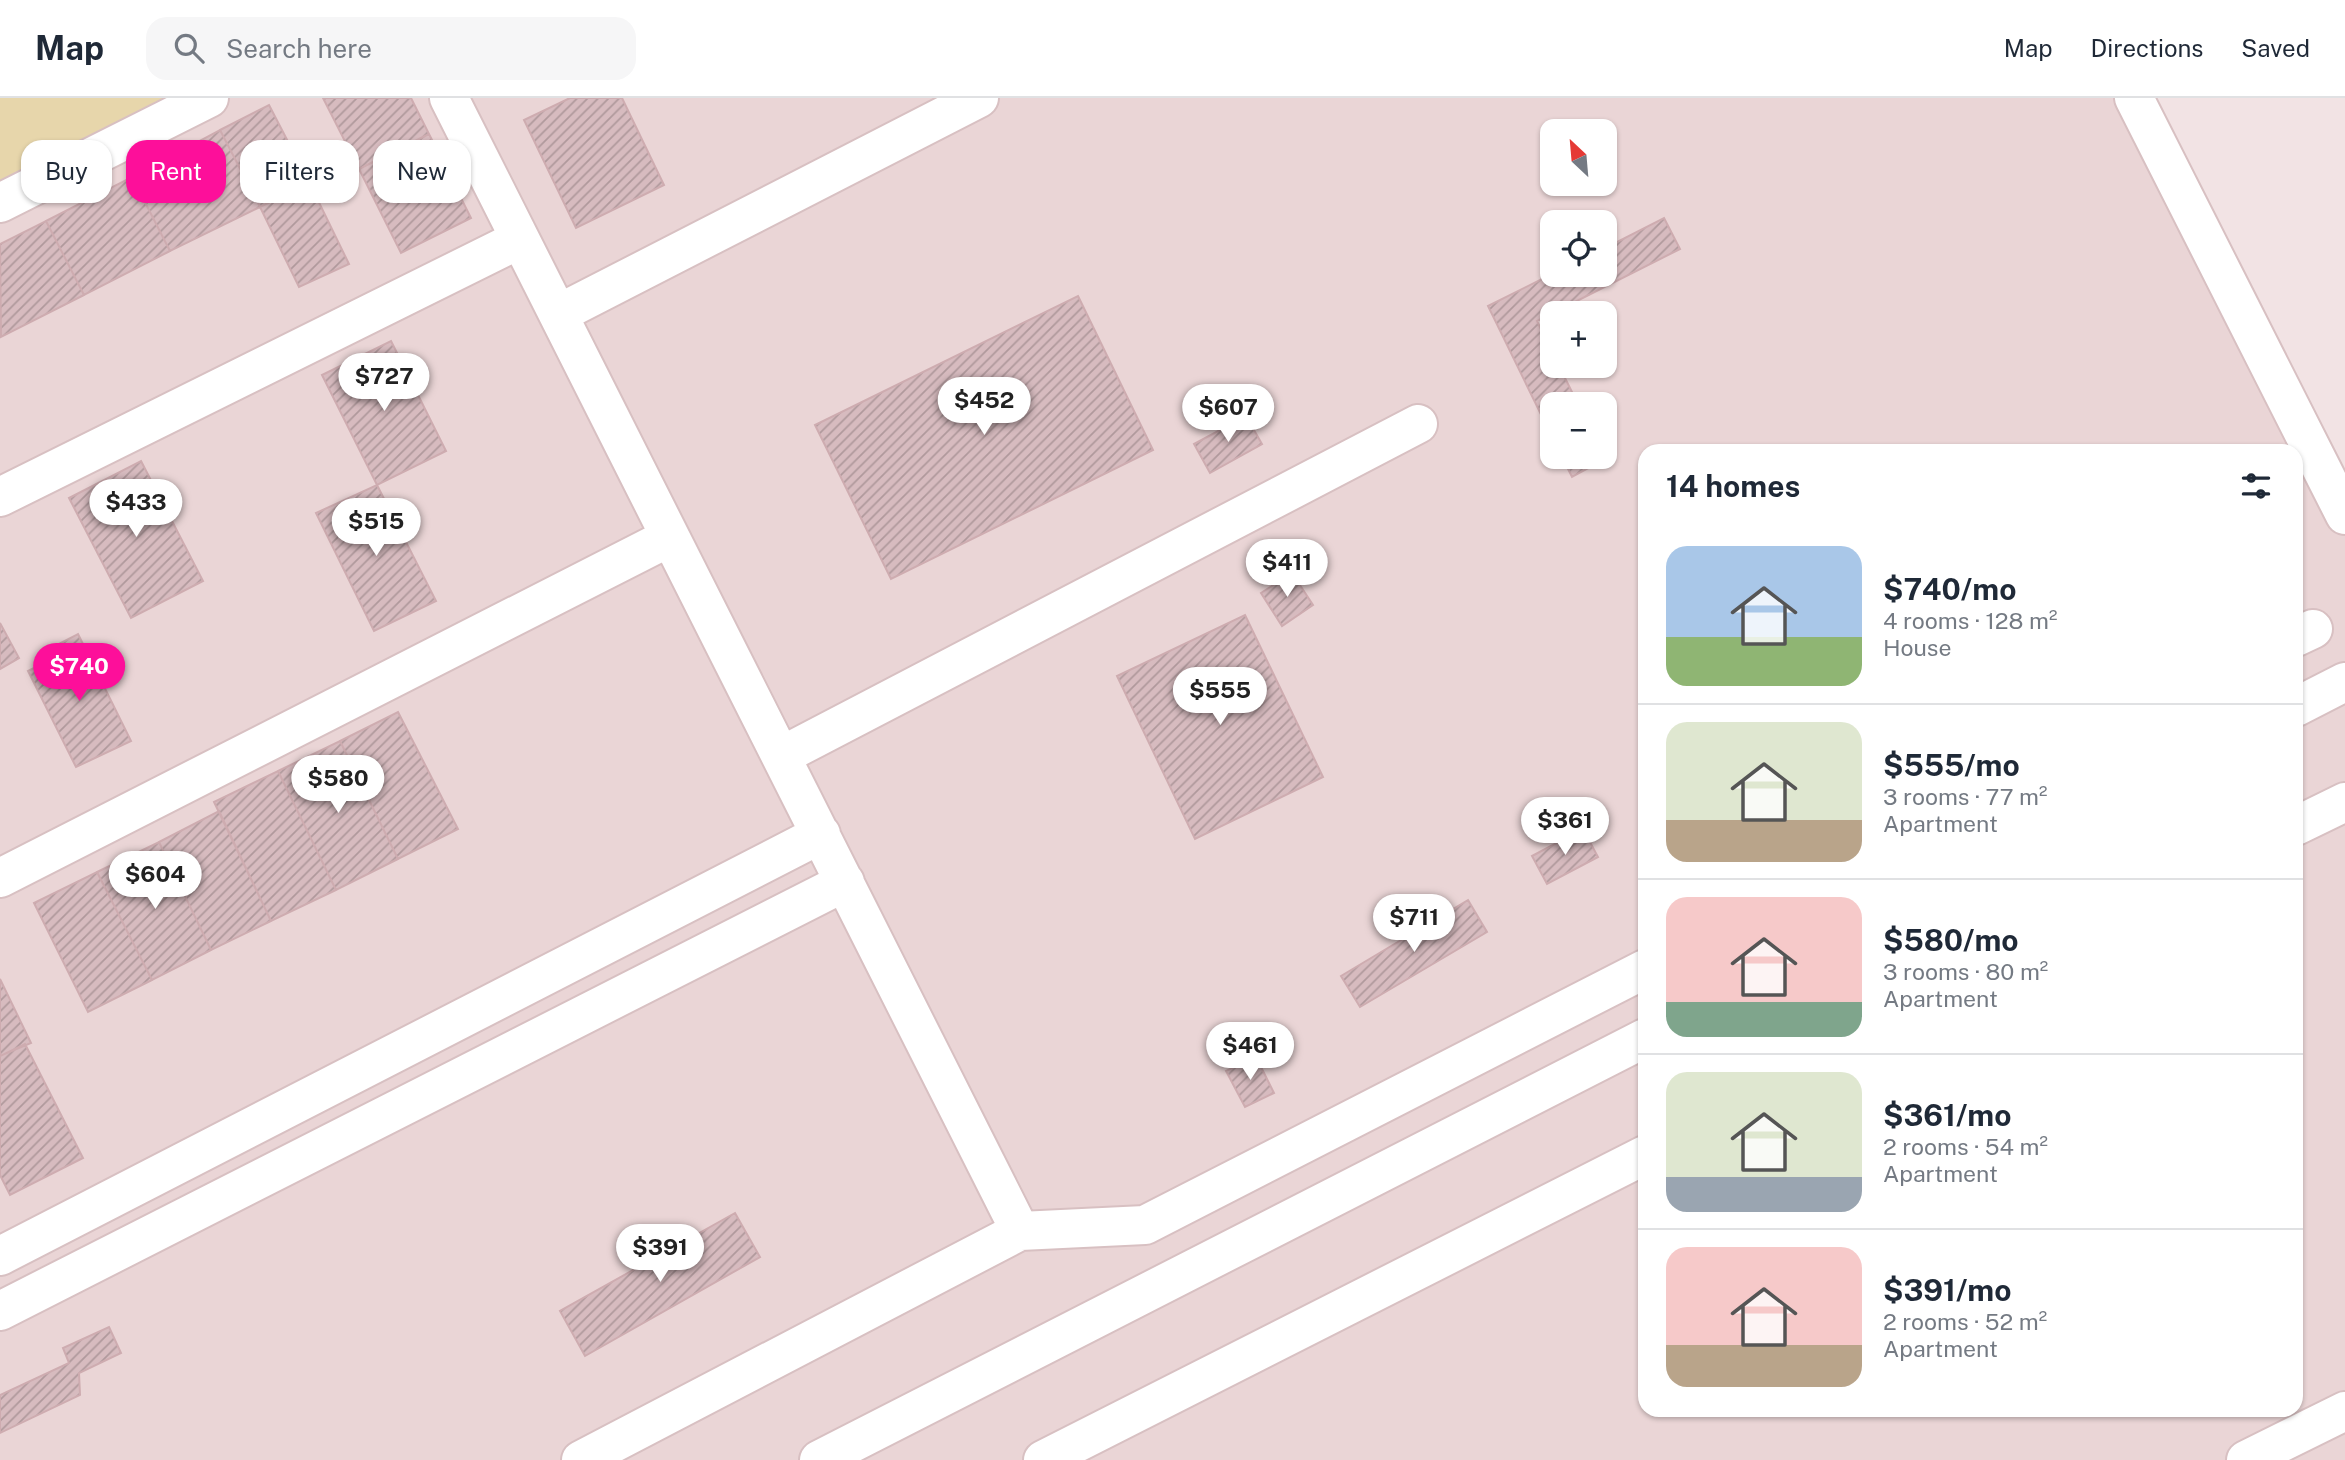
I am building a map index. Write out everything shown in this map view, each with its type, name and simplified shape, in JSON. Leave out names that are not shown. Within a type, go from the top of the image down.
[{"type":"street","points":[[0,203],[209,98]]},
{"type":"street","points":[[449,98],[1020,1231]]},
{"type":"street","points":[[558,314],[979,98]]},
{"type":"street","points":[[2134,98],[2345,515]]},
{"type":"street","points":[[0,497],[520,239]]},
{"type":"street","points":[[781,756],[1419,424]]},
{"type":"street","points":[[0,878],[670,537]]},
{"type":"street","points":[[2303,703],[2345,682]]},
{"type":"street","points":[[2303,823],[2345,802]]},
{"type":"street","points":[[0,1256],[821,834]]},
{"type":"street","points":[[0,1311],[845,882]]},
{"type":"street","points":[[581,1460],[1020,1231],[1145,1224],[1638,973]]},
{"type":"street","points":[[819,1460],[1638,1042]]},
{"type":"street","points":[[1043,1460],[1638,1160]]},
{"type":"street","points":[[2246,1460],[2345,1411]]},
{"type":"shaded area","points":[[0,98],[2123,98],[2345,517],[2345,1460],[0,1460]]},
{"type":"shaded area","points":[[0,98],[181,98],[96,140],[21,140],[21,177],[0,187]]},
{"type":"building","points":[[323,98],[411,98],[429,134],[417,140],[373,140],[373,162],[359,169],[359,140],[344,140]]},
{"type":"building","points":[[570,98],[622,98],[664,185],[576,228],[524,120]]},
{"type":"building","points":[[269,105],[287,140],[240,140],[240,168],[220,130]]},
{"type":"building","points":[[220,130],[225,140],[201,140]]},
{"type":"building","points":[[429,134],[432,140],[417,140]]},
{"type":"building","points":[[226,142],[240,168],[240,203],[258,203],[260,207],[170,251],[145,203],[226,203]]},
{"type":"building","points":[[373,162],[373,197],[359,169]]},
{"type":"building","points":[[126,180],[126,203],[145,203],[170,251],[84,295],[46,221],[81,203],[112,203],[112,187]]},
{"type":"building","points":[[268,203],[319,203],[349,264],[299,287],[260,207]]},
{"type":"building","points":[[376,203],[464,203],[471,218],[401,253]]},
{"type":"building","points":[[1664,218],[1680,249],[1617,281],[1617,242]]},
{"type":"building","points":[[46,221],[84,295],[1,337],[0,244]]},
{"type":"building","points":[[1540,280],[1540,287],[1605,287],[1577,301],[1540,301],[1540,319],[1537,321],[1540,327],[1540,378],[1565,378],[1572,392],[1540,392],[1540,412],[1488,306]]},
{"type":"building","points":[[1078,296],[1153,450],[891,579],[815,425]]},
{"type":"building","points":[[391,341],[446,451],[377,485],[322,375]]},
{"type":"building","points":[[1246,416],[1262,444],[1210,473],[1194,444]]},
{"type":"building","points":[[141,461],[203,581],[131,618],[69,498]]},
{"type":"building","points":[[1568,469],[1587,469],[1572,477]]},
{"type":"building","points":[[377,485],[436,601],[374,631],[316,513]]},
{"type":"building","points":[[1292,573],[1313,605],[1282,626],[1261,593]]},
{"type":"building","points":[[1245,615],[1323,777],[1195,839],[1117,676]]},
{"type":"building","points":[[0,623],[19,658],[0,669]]},
{"type":"building","points":[[78,634],[131,741],[76,767],[28,671],[60,655],[55,646]]},
{"type":"building","points":[[398,712],[458,829],[398,859],[340,741]]},
{"type":"building","points":[[340,741],[398,859],[336,890],[278,771]]},
{"type":"building","points":[[278,771],[336,890],[271,921],[214,802]]},
{"type":"building","points":[[219,811],[271,921],[211,950],[159,842]]},
{"type":"building","points":[[1583,829],[1598,857],[1547,884],[1532,856]]},
{"type":"building","points":[[159,842],[211,950],[152,980],[97,872]]},
{"type":"building","points":[[97,872],[152,980],[88,1012],[34,903]]},
{"type":"building","points":[[1468,900],[1487,932],[1360,1007],[1341,976]]},
{"type":"building","points":[[0,979],[31,1043],[0,1056]]},
{"type":"building","points":[[25,1044],[83,1158],[10,1195],[0,1175],[0,1056]]},
{"type":"building","points":[[1256,1057],[1274,1093],[1245,1107],[1226,1071]]},
{"type":"building","points":[[735,1213],[760,1257],[585,1356],[560,1311]]},
{"type":"building","points":[[109,1327],[121,1353],[79,1373],[80,1395],[0,1433],[0,1395],[69,1363],[63,1348]]}]
